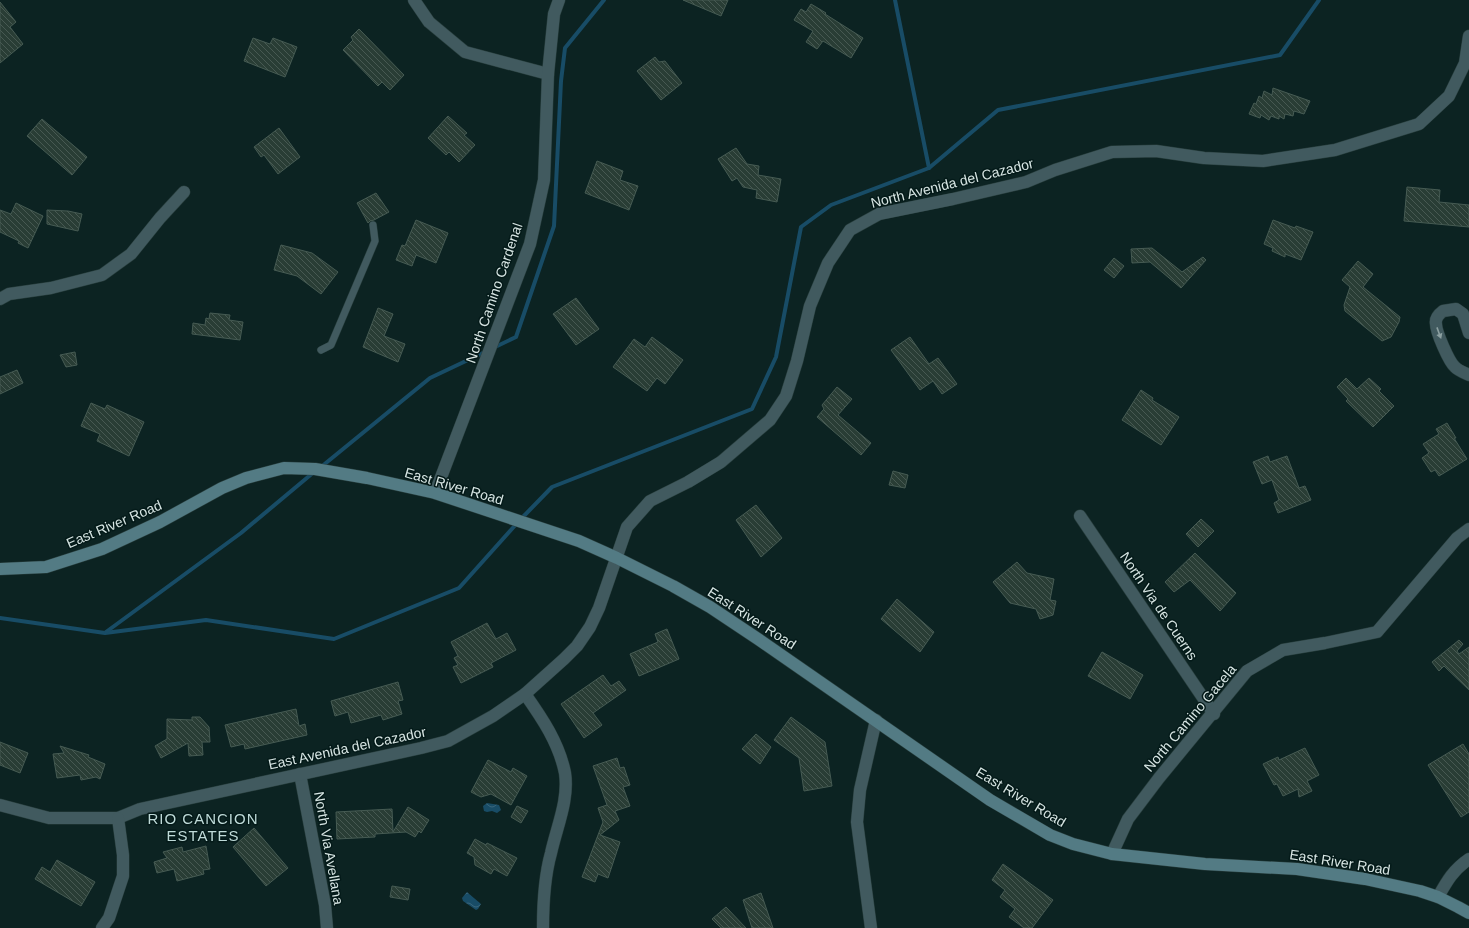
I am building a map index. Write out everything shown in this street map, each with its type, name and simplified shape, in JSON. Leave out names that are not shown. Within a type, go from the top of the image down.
[{"type":"street","points":[[414,0],[429,22],[465,52],[548,74]]},
{"type":"street","name":"North Camino Cardenal","points":[[435,493],[530,244],[544,180],[548,74],[554,14],[559,0]]},
{"type":"street","name":"North Avenida del Cazador","points":[[617,558],[627,527],[650,502],[688,482],[721,462],[770,420],[786,396],[797,361],[810,306],[818,286],[828,263],[850,230],[879,214],[953,200],[1026,182],[1055,170],[1112,152],[1156,151],[1204,158],[1263,161],[1335,150],[1419,124],[1450,96],[1464,63],[1469,36]]},
{"type":"street","points":[[0,299],[9,294],[50,288],[102,275],[131,254],[160,218],[184,192]]},
{"type":"street","points":[[1469,333],[1463,314],[1456,309],[1443,311],[1436,320],[1438,335],[1451,362],[1456,368],[1469,375]]},
{"type":"street","name":"East River Road","points":[[0,568],[46,567],[102,549],[160,522],[222,488],[246,478],[284,468],[322,470],[435,493],[579,541],[652,575],[710,607],[990,800],[1050,834],[1073,844],[1112,854],[1205,864],[1321,872],[1365,879],[1420,891],[1438,897],[1469,913]]},
{"type":"street","name":"North Via de Cuerns","points":[[1080,516],[1214,714]]},
{"type":"street","name":"North Camino Gacela","points":[[1112,854],[1128,819],[1159,778],[1214,714],[1247,671],[1283,650],[1377,632],[1457,538],[1469,529]]},
{"type":"street","name":"East Avenida del Cazador","points":[[0,805],[49,818],[118,818],[140,809],[448,741],[493,716],[525,694],[577,646],[590,627],[599,608],[617,558]]},
{"type":"street","points":[[525,694],[545,722],[558,750],[565,773],[565,802],[550,854],[544,890],[543,928]]},
{"type":"street","points":[[871,928],[857,822],[860,790],[876,720]]},
{"type":"street","name":"North Via Avellana","points":[[300,774],[325,905],[327,928]]},
{"type":"street","points":[[102,928],[109,918],[123,876],[123,855],[118,818]]},
{"type":"street","points":[[1438,897],[1449,876],[1461,864],[1469,859]]},
{"type":"lane","points":[[321,350],[331,345],[375,241],[372,225]]},
{"type":"water","points":[[487,803],[499,805],[501,810],[497,813],[492,811],[484,811],[483,806]]},
{"type":"water","points":[[467,892],[481,904],[478,909],[476,910],[463,901],[462,898]]},
{"type":"building","points":[[683,0],[728,0],[721,16]]},
{"type":"building","points":[[0,2],[16,22],[10,27],[23,44],[0,63]]},
{"type":"building","points":[[811,4],[863,38],[851,58],[823,41],[817,49],[806,42],[813,31],[794,20],[801,9],[806,12]]},
{"type":"building","points":[[359,29],[404,75],[390,90],[382,82],[378,86],[343,50],[353,40],[351,37]]},
{"type":"building","points":[[253,38],[270,44],[273,38],[297,47],[285,77],[244,61]]},
{"type":"building","points":[[655,57],[659,62],[665,61],[682,83],[661,100],[637,71]]},
{"type":"building","points":[[1273,88],[1310,101],[1304,114],[1294,111],[1293,116],[1285,114],[1284,119],[1279,116],[1279,119],[1271,116],[1269,120],[1261,115],[1260,118],[1249,114],[1254,103],[1256,104],[1259,96],[1262,98],[1264,91],[1272,95]]},
{"type":"building","points":[[448,116],[467,133],[464,135],[475,145],[459,162],[449,152],[446,155],[428,138]]},
{"type":"building","points":[[42,119],[87,157],[72,175],[27,136]]},
{"type":"building","points":[[279,128],[300,157],[278,174],[264,155],[261,157],[254,147]]},
{"type":"building","points":[[736,148],[747,164],[759,166],[758,175],[781,179],[777,202],[756,198],[757,190],[743,187],[737,178],[732,181],[718,159]]},
{"type":"building","points":[[597,161],[623,171],[620,180],[638,186],[629,210],[585,193]]},
{"type":"building","points":[[1407,187],[1440,190],[1439,202],[1469,205],[1469,227],[1404,221]]},
{"type":"building","points":[[376,193],[389,212],[368,223],[357,203]]},
{"type":"building","points":[[16,203],[43,216],[28,248],[18,243],[19,241],[0,232],[0,210],[11,214]]},
{"type":"building","points":[[47,210],[68,211],[82,214],[78,231],[47,224]]},
{"type":"building","points":[[416,220],[448,233],[436,263],[416,255],[412,266],[396,260],[402,245],[405,246]]},
{"type":"building","points":[[1273,220],[1295,228],[1296,226],[1313,232],[1301,260],[1285,254],[1285,257],[1272,251],[1273,248],[1264,244]]},
{"type":"building","points":[[281,245],[312,253],[338,272],[321,294],[297,276],[274,270]]},
{"type":"building","points":[[1152,248],[1182,272],[1203,257],[1206,260],[1181,288],[1150,262],[1132,263],[1131,249]]},
{"type":"building","points":[[1114,258],[1124,266],[1114,278],[1104,270]]},
{"type":"building","points":[[1358,261],[1373,274],[1363,287],[1400,317],[1391,337],[1382,341],[1345,311],[1344,305],[1350,287],[1342,280]]},
{"type":"building","points":[[576,298],[599,329],[576,345],[553,314]]},
{"type":"building","points":[[378,308],[393,314],[384,336],[405,344],[398,362],[363,347]]},
{"type":"building","points":[[210,313],[230,315],[229,320],[243,322],[240,340],[192,334],[193,323],[205,325],[206,318],[209,319]]},
{"type":"building","points":[[652,337],[683,360],[665,384],[657,378],[647,391],[613,367],[634,339],[645,347]]},
{"type":"building","points":[[910,337],[929,364],[938,358],[957,384],[942,394],[933,381],[920,390],[891,350]]},
{"type":"building","points":[[75,352],[77,365],[66,367],[60,355]]},
{"type":"building","points":[[17,370],[23,383],[0,394],[0,377]]},
{"type":"building","points":[[1346,378],[1357,389],[1369,378],[1381,389],[1379,391],[1394,406],[1373,427],[1346,401],[1348,399],[1337,387]]},
{"type":"building","points":[[837,387],[852,399],[838,415],[871,443],[861,455],[817,417],[824,409],[822,405]]},
{"type":"building","points":[[1141,390],[1153,398],[1152,400],[1179,417],[1161,445],[1122,420]]},
{"type":"building","points":[[91,403],[105,409],[107,405],[144,422],[129,456],[97,441],[100,434],[81,426]]},
{"type":"building","points":[[1447,423],[1467,459],[1439,476],[1435,470],[1431,472],[1422,458],[1429,453],[1423,444],[1439,434],[1436,429]]},
{"type":"building","points":[[1268,456],[1270,462],[1287,456],[1299,488],[1305,486],[1311,500],[1278,513],[1274,503],[1279,500],[1272,480],[1262,484],[1253,462]]},
{"type":"building","points":[[893,471],[908,475],[905,488],[889,485]]},
{"type":"building","points":[[756,505],[782,538],[761,557],[736,520]]},
{"type":"building","points":[[1201,519],[1214,531],[1198,547],[1186,534]]},
{"type":"building","points":[[1195,553],[1236,593],[1220,611],[1190,580],[1174,592],[1165,582]]},
{"type":"building","points":[[1017,562],[1027,573],[1054,579],[1050,600],[1056,601],[1053,615],[1040,619],[1036,609],[1010,603],[993,582]]},
{"type":"building","points":[[897,599],[934,632],[920,652],[881,619]]},
{"type":"building","points":[[487,623],[496,639],[507,633],[516,650],[491,663],[493,667],[461,683],[453,667],[458,665],[454,658],[458,656],[451,642]]},
{"type":"building","points":[[667,629],[679,659],[639,676],[630,654],[658,642],[655,634]]},
{"type":"building","points":[[1459,640],[1463,644],[1457,651],[1459,654],[1469,647],[1469,690],[1444,666],[1439,671],[1432,662]]},
{"type":"building","points":[[1102,652],[1143,675],[1130,699],[1088,676]]},
{"type":"building","points":[[603,675],[611,686],[619,681],[626,690],[593,713],[602,725],[584,738],[561,704]]},
{"type":"building","points":[[398,682],[403,700],[398,701],[402,714],[383,720],[381,715],[351,723],[348,712],[335,716],[331,701]]},
{"type":"building","points":[[296,709],[299,726],[305,724],[307,735],[245,749],[244,744],[231,747],[225,725]]},
{"type":"building","points":[[192,717],[200,717],[209,727],[210,742],[202,742],[203,755],[189,756],[188,743],[161,758],[155,746],[167,739],[167,719],[192,720]]},
{"type":"building","points":[[791,717],[825,742],[832,786],[804,791],[799,758],[774,740]]},
{"type":"building","points":[[756,734],[771,747],[760,764],[742,749]]},
{"type":"building","points":[[0,742],[28,753],[20,773],[0,765]]},
{"type":"building","points":[[1463,744],[1469,754],[1469,812],[1461,817],[1428,765]]},
{"type":"building","points":[[60,746],[89,755],[88,757],[105,764],[100,779],[96,777],[81,780],[80,775],[57,778],[53,754],[64,753]]},
{"type":"building","points":[[1305,748],[1319,775],[1307,781],[1312,791],[1299,797],[1298,789],[1283,796],[1277,784],[1274,785],[1263,764],[1278,757],[1279,760]]},
{"type":"building","points":[[617,758],[620,768],[624,767],[630,785],[623,787],[630,806],[615,811],[619,820],[600,835],[620,842],[608,878],[598,874],[595,882],[582,877],[603,822],[598,808],[607,805],[593,766]]},
{"type":"building","points":[[488,760],[511,772],[513,768],[527,776],[511,805],[491,794],[481,797],[471,792]]},
{"type":"building","points":[[517,806],[528,811],[521,823],[511,817]]},
{"type":"building","points":[[408,807],[429,820],[421,833],[419,831],[415,837],[406,832],[375,834],[375,837],[337,839],[336,812],[392,809],[393,832]]},
{"type":"building","points":[[254,828],[288,868],[266,886],[233,847]]},
{"type":"building","points":[[475,839],[486,845],[487,843],[517,858],[507,876],[494,869],[491,874],[475,865],[474,857],[467,853]]},
{"type":"building","points":[[206,846],[210,869],[203,870],[204,874],[177,881],[174,869],[157,873],[154,862],[167,858],[163,852],[182,847],[183,852]]},
{"type":"building","points":[[57,860],[95,882],[81,906],[35,879],[42,867],[50,872]]},
{"type":"building","points":[[1003,864],[1053,900],[1032,928],[1024,928],[1009,917],[1015,909],[1000,897],[1005,890],[992,880]]},
{"type":"building","points":[[392,886],[410,889],[408,900],[390,897]]},
{"type":"building","points":[[761,893],[773,928],[752,928],[743,900]]},
{"type":"building","points":[[726,907],[746,928],[721,928],[712,919]]},
{"type":"waterway","points":[[493,348],[516,337],[554,226],[561,81],[565,48],[604,0]]},
{"type":"waterway","points":[[0,618],[105,633],[206,620],[334,639],[459,588],[519,521],[552,487],[752,409],[776,357],[801,227],[831,205],[929,168],[895,0]]},
{"type":"waterway","points":[[929,168],[998,110],[1280,55],[1319,0]]},
{"type":"waterway","points":[[321,467],[430,378],[487,351]]},
{"type":"waterway","points":[[106,632],[241,533],[314,472]]},
{"type":"district","name":"RIO CANCION ESTATES","points":[[203,826]]}]
